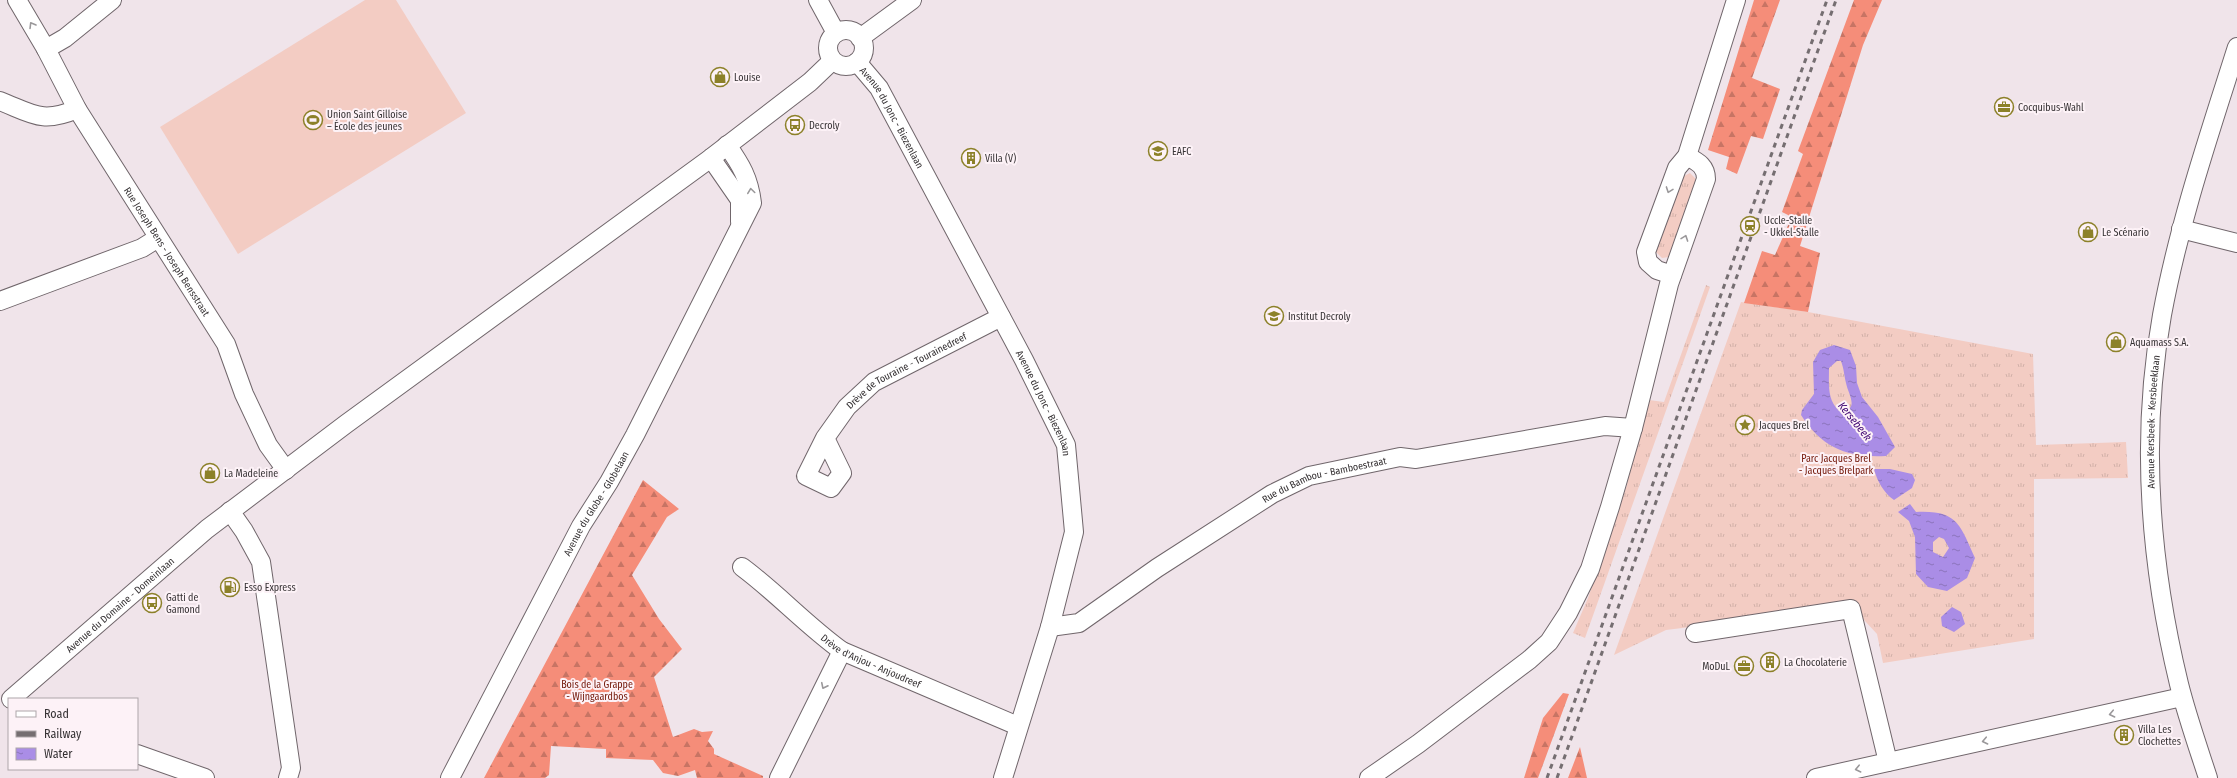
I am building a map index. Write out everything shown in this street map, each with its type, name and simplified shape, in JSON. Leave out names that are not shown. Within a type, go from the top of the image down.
[{"type":"street","name":"Rue Joseph Bens - Joseph Bensstraat","points":[[17,0],[46,50],[77,109],[226,344],[244,394],[268,445],[286,470]]},
{"type":"street","points":[[46,50],[65,38],[112,0]]},
{"type":"street","points":[[818,0],[836,33]]},
{"type":"street","points":[[860,38],[912,0]]},
{"type":"street","points":[[1672,275],[1657,270],[1648,262],[1646,252],[1677,168],[1687,156],[1736,0]]},
{"type":"street","points":[[849,31],[860,38],[864,50],[857,62],[845,66],[832,61],[828,54],[828,46],[830,39],[836,33],[849,31]]},
{"type":"street","name":"Avenue Kersbeek - Kersbeeklaan","points":[[2208,778],[2182,697],[2160,591],[2152,524],[2150,481],[2154,381],[2162,315],[2181,229],[2237,47]]},
{"type":"street","name":"Avenue du Domaine - Domeinlaan","points":[[13,698],[230,511],[352,419],[711,158],[810,82],[832,61]]},
{"type":"street","name":"Avenue du Jonc - Biezenlaan","points":[[857,62],[879,88],[1001,317],[1066,445],[1074,532],[1050,627],[1003,778]]},
{"type":"street","points":[[0,101],[43,118],[61,115],[77,109]]},
{"type":"street","name":"Avenue du Globe - Globelaan","points":[[450,778],[581,526],[635,435],[752,203],[750,185],[743,168],[727,145]]},
{"type":"street","points":[[1369,778],[1418,744],[1511,674],[1549,642],[1568,613],[1590,569],[1633,428],[1672,275],[1706,179],[1706,172],[1701,163],[1687,156]]},
{"type":"street","name":"Avenue du Globe - Globelaan","points":[[711,158],[740,200],[740,227]]},
{"type":"street","points":[[2181,229],[2237,243]]},
{"type":"street","points":[[0,301],[142,248],[158,238]]},
{"type":"street","name":"Drève de Touraine - Tourainedreef","points":[[825,438],[847,407],[874,382],[1001,317]]},
{"type":"street","name":"Rue du Bambou - Bamboestraat","points":[[1050,627],[1079,623],[1157,568],[1272,494],[1309,476],[1400,457],[1416,460],[1605,426],[1633,428]]},
{"type":"street","points":[[230,511],[244,531],[261,562],[291,768],[288,778]]},
{"type":"street","name":"Drève d'Anjou - Anjoudreef","points":[[742,567],[757,578],[820,636],[842,651],[1018,726]]},
{"type":"street","points":[[1695,633],[1851,609],[1888,762]]},
{"type":"street","points":[[779,778],[842,651]]},
{"type":"street","points":[[1816,778],[2182,697]]},
{"type":"street","points":[[138,754],[205,778]]},
{"type":"green space","name":"Union Saint Gilloise – École des jeunes","points":[[365,0],[396,0],[466,113],[238,254],[160,127]]},
{"type":"green space","points":[[1754,0],[1780,0],[1752,78],[1780,89],[1763,139],[1751,136],[1737,174],[1726,169],[1729,157],[1708,150]]},
{"type":"green space","points":[[1854,0],[1882,0],[1863,45],[1800,246],[1820,253],[1808,312],[1744,303],[1762,251],[1775,255],[1789,223],[1788,215],[1782,212],[1803,154],[1798,151]]},
{"type":"green space","points":[[1690,173],[1697,180],[1669,257],[1662,258],[1656,252],[1655,248],[1682,177]]},
{"type":"green space","points":[[1706,285],[1710,287],[1585,638],[1573,633],[1588,598],[1627,485],[1632,454],[1649,400],[1664,402]]},
{"type":"green space","name":"Parc Jacques Brel - Jacques Brelpark","points":[[1741,302],[1808,312],[2033,354],[2036,445],[2126,442],[2128,478],[2034,479],[2034,639],[1883,663],[1877,634],[1852,607],[1666,630],[1614,655]]},
{"type":"green space","name":"Bois de la Grappe - Wijngaardbos","points":[[643,480],[679,509],[667,517],[632,575],[659,619],[682,649],[654,677],[673,737],[694,729],[702,732],[713,731],[708,741],[714,749],[714,754],[763,776],[763,778],[697,778],[695,770],[678,776],[663,773],[653,760],[606,758],[606,749],[551,746],[549,775],[545,778],[484,778]]},
{"type":"green space","points":[[1563,693],[1569,694],[1538,778],[1524,778],[1543,718]]},
{"type":"green space","points":[[1580,747],[1587,778],[1568,778]]},
{"type":"water","name":"Kersebeek","points":[[1834,345],[1850,350],[1856,366],[1857,383],[1862,397],[1878,417],[1895,447],[1886,456],[1860,455],[1837,449],[1818,436],[1801,415],[1802,410],[1814,394],[1813,362],[1820,350]],"holes":[[[1837,361],[1841,361],[1852,401],[1850,408],[1839,411],[1832,402],[1829,386],[1829,368]]]},
{"type":"water","points":[[1874,469],[1890,469],[1912,474],[1915,480],[1912,488],[1894,500],[1881,486]]},
{"type":"water","points":[[1910,504],[1916,512],[1941,514],[1956,522],[1961,528],[1975,558],[1967,578],[1947,591],[1928,587],[1916,574],[1915,537],[1909,521],[1898,512]],"holes":[[[1939,537],[1944,539],[1949,548],[1943,557],[1933,552],[1933,542]]]},
{"type":"water","points":[[1952,607],[1961,612],[1965,624],[1954,632],[1942,626],[1941,617]]},
{"type":"railway","points":[[1547,778],[1827,0]]},
{"type":"railway","points":[[1557,778],[1836,0]]},
{"type":"place","name":"Louise","points":[[720,77]]},
{"type":"place","name":"Cocquibus-Wahl","points":[[2004,107]]},
{"type":"place","name":"Union Saint Gilloise – École des jeunes","points":[[313,120]]},
{"type":"place","name":"Decroly","points":[[795,125]]},
{"type":"place","name":"EAFC","points":[[1158,151]]},
{"type":"place","name":"Villa (V)","points":[[971,158]]},
{"type":"place","name":"Uccle-Stalle - Ukkel-Stalle","points":[[1750,226]]},
{"type":"place","name":"Le Scénario","points":[[2088,232]]},
{"type":"place","name":"Institut Decroly","points":[[1274,316]]},
{"type":"place","name":"Aquamass S.A.","points":[[2116,342]]},
{"type":"place","name":"Jacques Brel","points":[[1745,425]]},
{"type":"place","name":"La Madeleine","points":[[210,473]]},
{"type":"place","name":"Esso Express","points":[[230,587]]},
{"type":"place","name":"Gatti de Gamond","points":[[152,603]]},
{"type":"place","name":"La Chocolaterie","points":[[1770,662]]},
{"type":"place","name":"MoDuL","points":[[1744,666]]},
{"type":"place","name":"Villa Les Clochettes","points":[[2124,735]]}]
